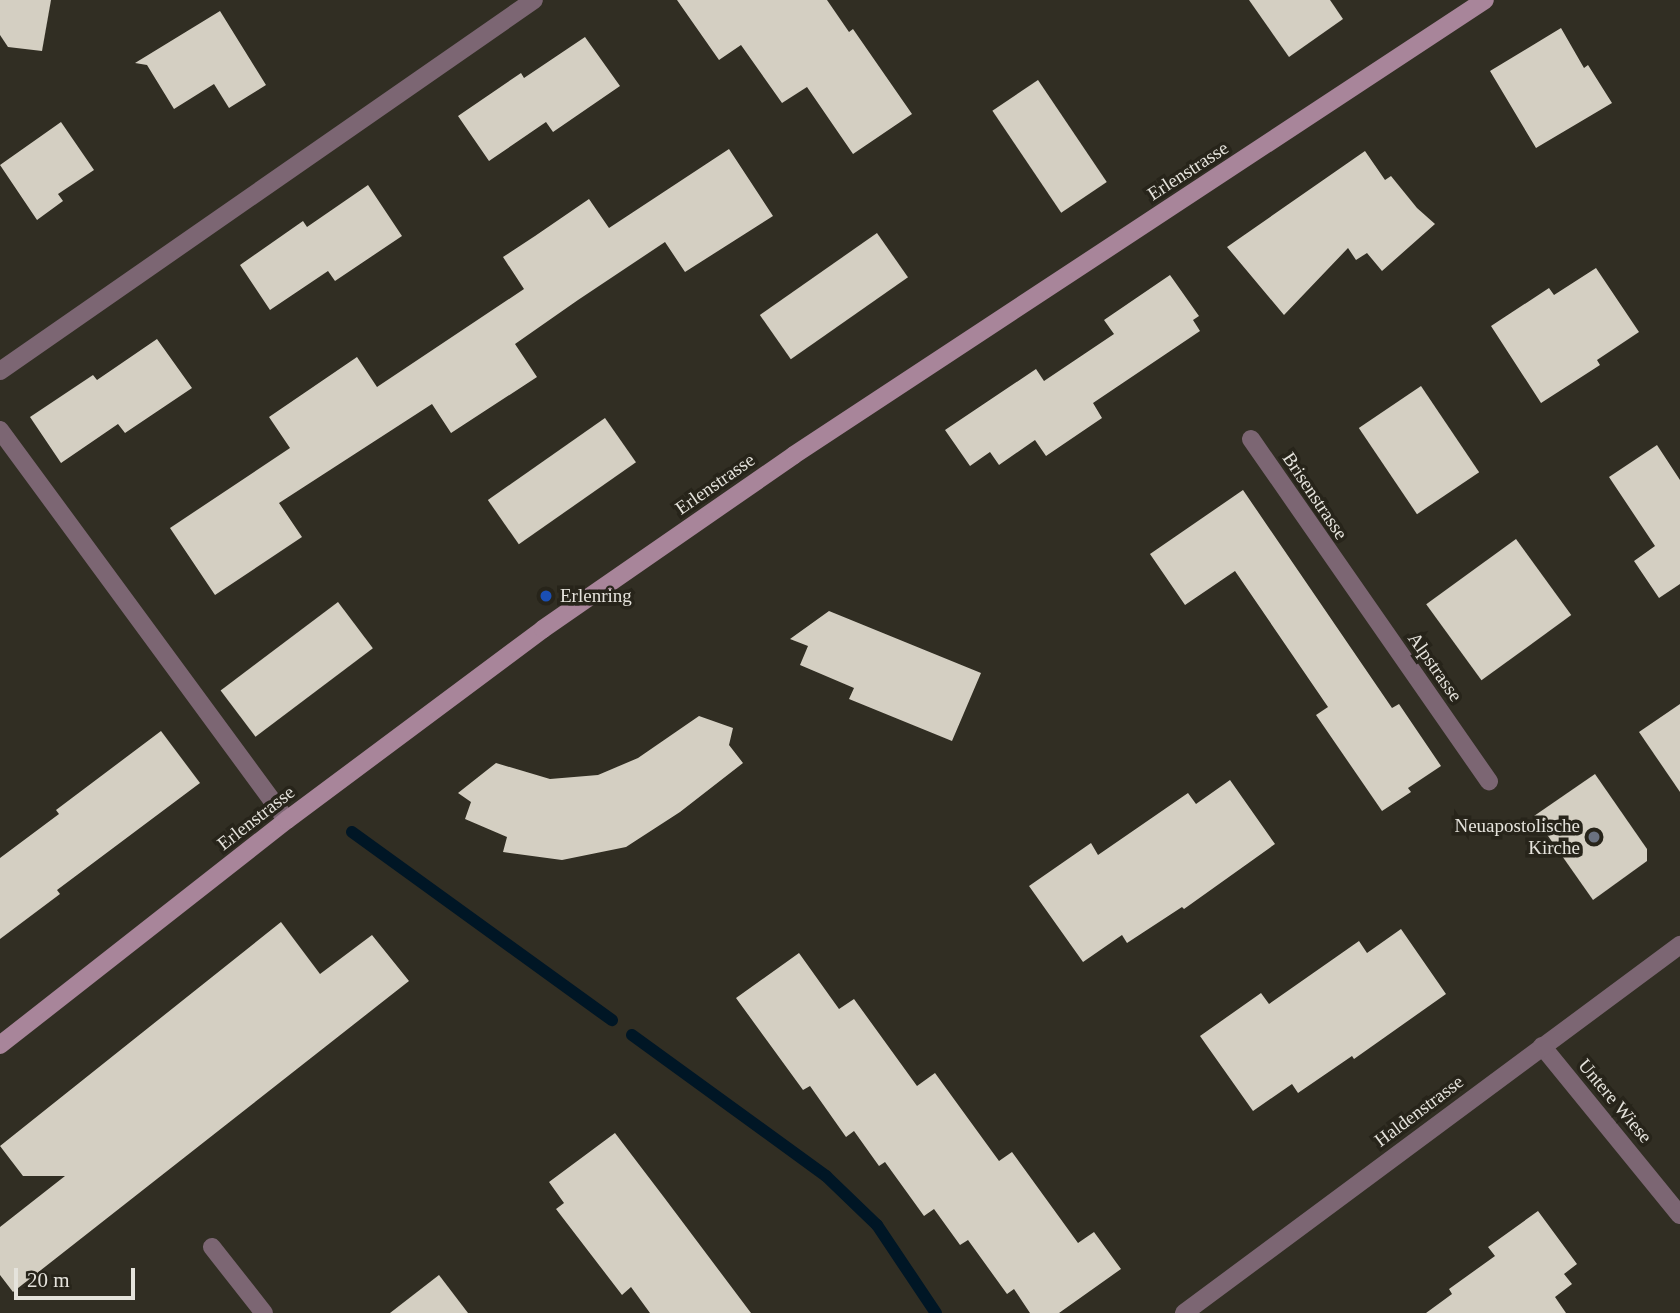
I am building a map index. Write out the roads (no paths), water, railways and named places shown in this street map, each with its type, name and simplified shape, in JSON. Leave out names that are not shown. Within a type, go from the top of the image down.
[{"type":"street","points":[[0,371],[534,0]]},
{"type":"street","name":"Erlenstrasse","points":[[0,1045],[287,820],[542,629],[794,455],[1485,0]]},
{"type":"street","points":[[0,430],[287,820]]},
{"type":"street","name":"Brisenstrasse","points":[[1251,439],[1345,577]]},
{"type":"street","name":"Alpstrasse","points":[[1345,577],[1489,782]]},
{"type":"street","name":"Haldenstrasse","points":[[1184,1313],[1680,945]]},
{"type":"street","name":"Untere Wiese","points":[[1542,1046],[1680,1215]]},
{"type":"street","points":[[212,1247],[264,1313]]},
{"type":"waterway","points":[[352,832],[612,1020]]},
{"type":"waterway","points":[[632,1035],[826,1176],[877,1225],[936,1313]]},
{"type":"place","name":"Erlenring","points":[[546,596]]},
{"type":"place","name":"Neuapostolische Kirche","points":[[1594,837]]}]
